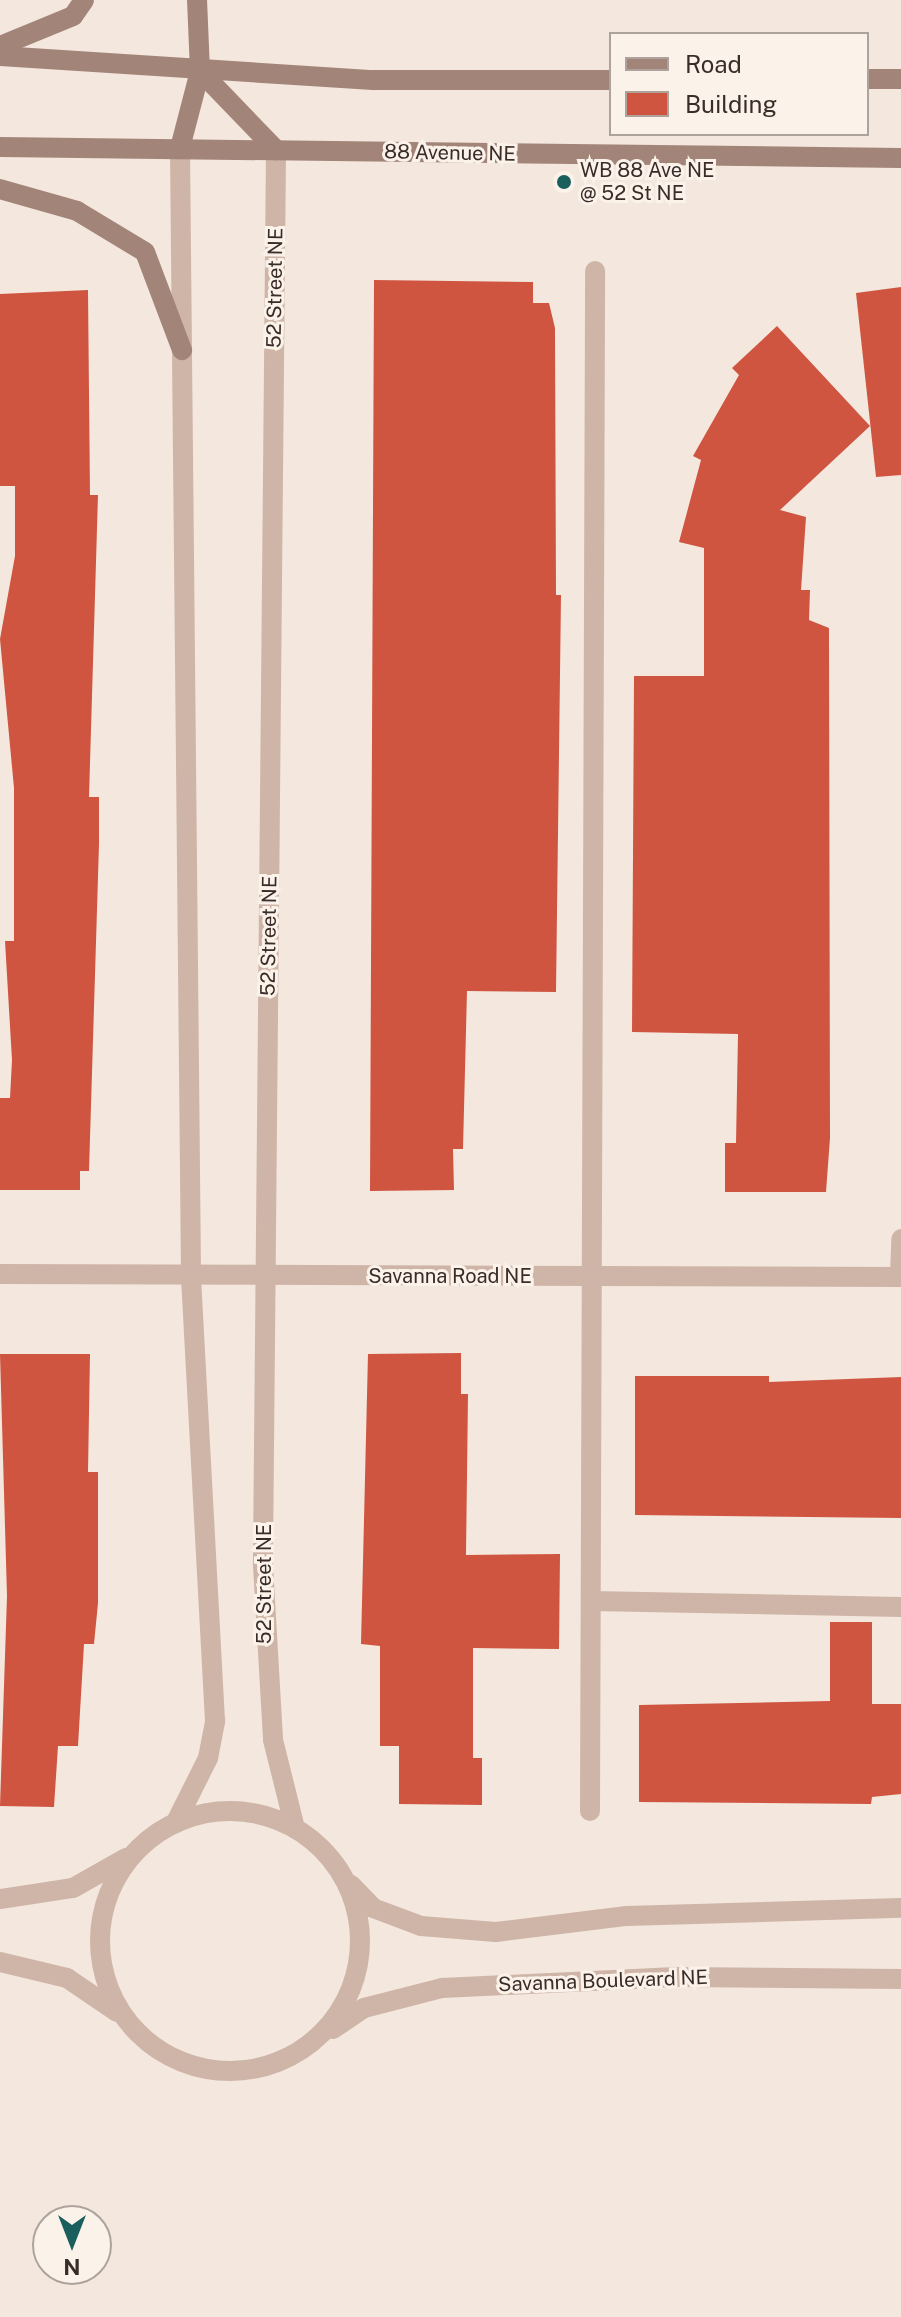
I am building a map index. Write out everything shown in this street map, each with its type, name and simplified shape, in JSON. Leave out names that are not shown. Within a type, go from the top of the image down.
[{"type":"street","points":[[0,46],[73,16],[84,0]]},
{"type":"street","points":[[176,1822],[208,1758],[215,1721],[191,1274],[180,148],[200,71],[197,0]]},
{"type":"street","points":[[0,56],[200,71],[609,80]]},
{"type":"street","points":[[200,71],[276,150]]},
{"type":"street","points":[[869,79],[901,79]]},
{"type":"street","name":"88 Avenue NE","points":[[0,147],[901,158]]},
{"type":"street","name":"52 Street NE","points":[[276,150],[264,1648],[273,1740],[295,1828]]},
{"type":"street","points":[[0,189],[77,211],[145,252],[182,350]]},
{"type":"street","points":[[590,1811],[595,271]]},
{"type":"street","points":[[901,1239],[901,1277]]},
{"type":"street","name":"Savanna Road NE","points":[[0,1274],[901,1277]]},
{"type":"street","points":[[591,1601],[901,1607]]},
{"type":"street","points":[[0,1899],[73,1888],[133,1854],[176,1822],[236,1811],[295,1828],[373,1908],[421,1926],[496,1932],[627,1916],[901,1908]]},
{"type":"street","points":[[121,2015],[105,1984],[101,1915],[133,1854]]},
{"type":"street","points":[[0,1962],[67,1978],[121,2015],[151,2047],[191,2067],[250,2069],[279,2063],[317,2040],[355,1982],[361,1947],[345,1879]]},
{"type":"street","name":"Savanna Boulevard NE","points":[[317,2040],[364,2008],[442,1988],[676,1977],[901,1979]]},
{"type":"building","points":[[374,280],[533,282],[533,303],[549,303],[555,328],[556,595],[561,595],[556,992],[467,991],[463,1149],[453,1149],[454,1190],[370,1191]]},
{"type":"building","points":[[901,287],[901,475],[876,477],[856,293]]},
{"type":"building","points":[[88,290],[90,495],[98,495],[89,797],[99,797],[89,1171],[80,1171],[80,1190],[0,1190],[0,1098],[10,1098],[12,1060],[5,941],[14,941],[14,788],[0,639],[15,556],[15,486],[0,486],[0,294]]},
{"type":"building","points":[[777,326],[870,426],[780,510],[806,517],[801,590],[810,590],[809,620],[829,628],[830,1138],[826,1192],[725,1192],[725,1143],[736,1143],[738,1034],[632,1032],[634,676],[704,676],[704,548],[679,542],[701,460],[693,456],[739,375],[732,368]]},
{"type":"building","points":[[461,1353],[461,1394],[468,1394],[466,1555],[560,1554],[559,1649],[473,1648],[473,1758],[482,1758],[482,1805],[399,1804],[399,1746],[380,1746],[380,1646],[361,1644],[368,1354]]},
{"type":"building","points":[[0,1354],[90,1354],[88,1472],[98,1472],[98,1603],[94,1644],[84,1644],[78,1746],[58,1746],[54,1807],[0,1806],[7,1596]]},
{"type":"building","points":[[635,1376],[769,1376],[769,1382],[901,1377],[901,1518],[635,1515]]},
{"type":"building","points":[[830,1622],[872,1622],[872,1704],[901,1704],[901,1794],[872,1797],[871,1804],[639,1802],[639,1705],[830,1701]]},
{"type":"place","name":"WB 88 Ave NE @ 52 St NE","points":[[564,182]]}]
